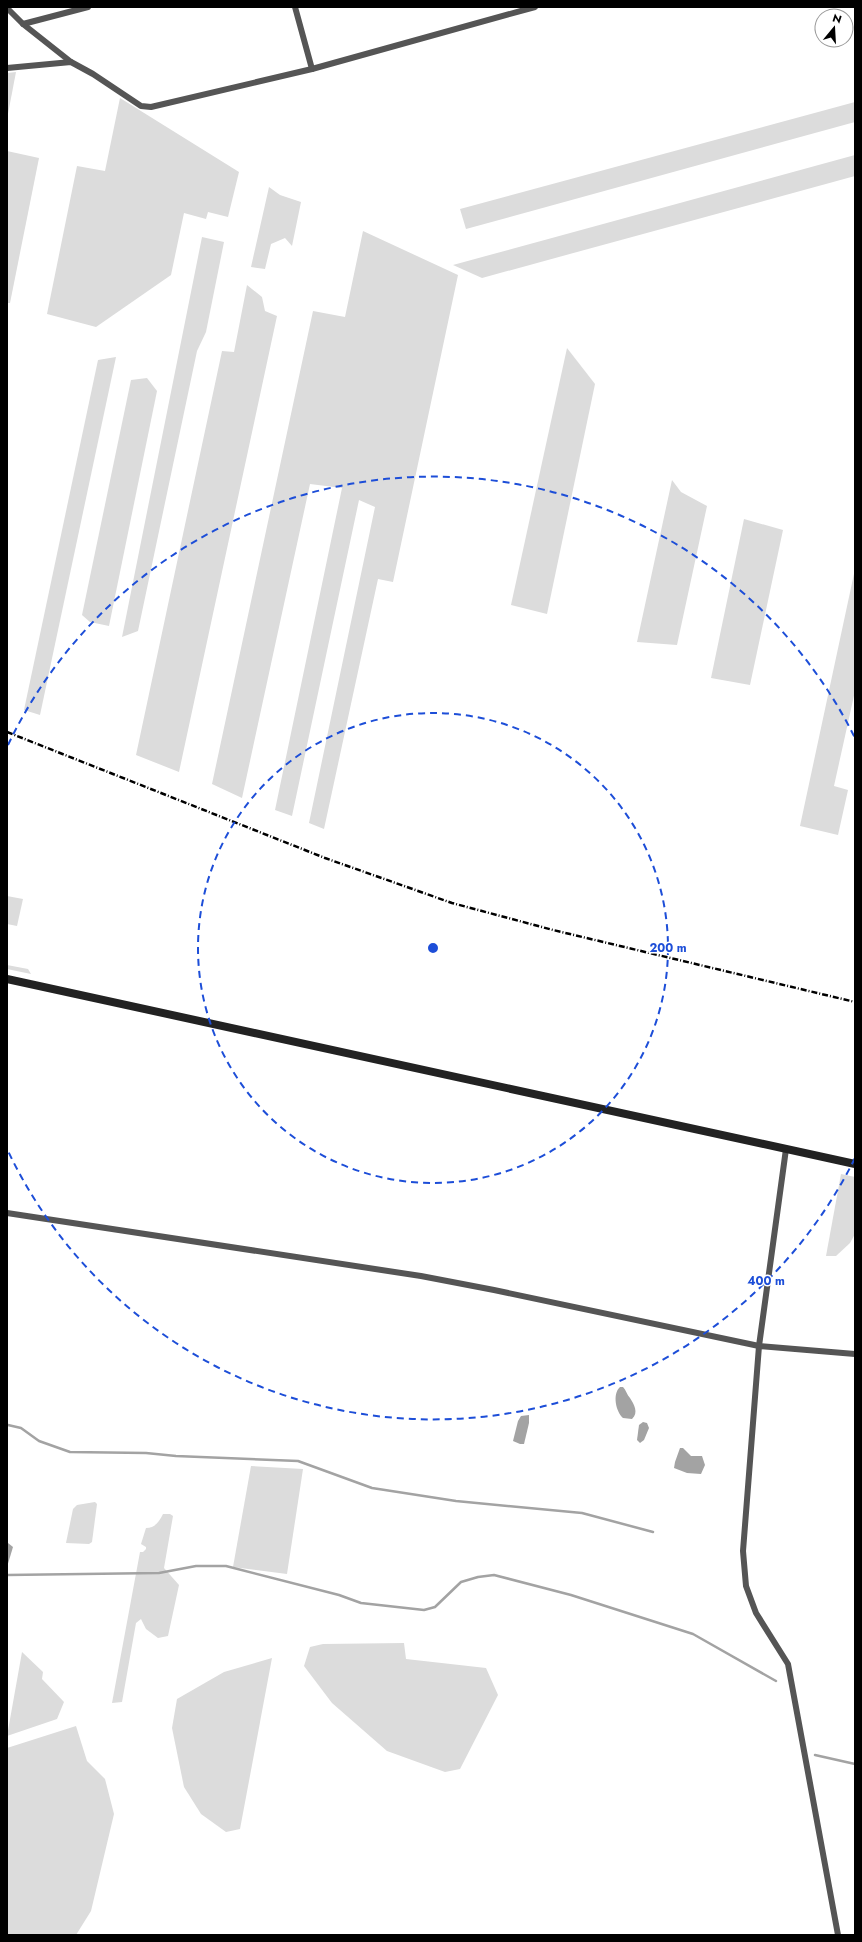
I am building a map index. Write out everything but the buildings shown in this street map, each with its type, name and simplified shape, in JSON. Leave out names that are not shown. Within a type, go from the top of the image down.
[{"type":"main road","points":[[7,979],[855,1164]]},
{"type":"street","points":[[23,24],[88,7]]},
{"type":"street","points":[[295,7],[312,68]]},
{"type":"street","points":[[7,8],[23,24],[71,62],[94,74],[141,106],[151,107],[312,68],[535,7]]},
{"type":"street","points":[[7,68],[71,62]]},
{"type":"street","points":[[786,1149],[759,1346],[742,1551],[746,1586],[756,1613],[788,1664],[838,1935]]},
{"type":"street","points":[[7,1213],[421,1276],[502,1291],[759,1346],[855,1354]]},
{"type":"shaded area","points":[[16,72],[7,119],[7,73]]},
{"type":"shaded area","points":[[120,98],[239,172],[228,217],[208,212],[206,219],[184,213],[171,275],[96,327],[47,314],[77,166],[105,171]]},
{"type":"shaded area","points":[[855,102],[855,122],[466,229],[460,209]]},
{"type":"shaded area","points":[[7,151],[39,158],[10,303],[7,303]]},
{"type":"shaded area","points":[[855,155],[855,176],[482,278],[453,265]]},
{"type":"shaded area","points":[[269,187],[280,195],[301,202],[292,246],[285,238],[271,244],[265,269],[251,267]]},
{"type":"shaded area","points":[[363,231],[458,275],[393,582],[378,579],[324,829],[309,823],[375,507],[359,500],[292,816],[275,810],[342,488],[310,484],[242,798],[212,784],[313,311],[345,317]]},
{"type":"shaded area","points":[[202,237],[224,242],[206,332],[197,351],[138,631],[122,637]]},
{"type":"shaded area","points":[[247,285],[262,297],[265,311],[277,316],[179,772],[136,755],[222,351],[234,352]]},
{"type":"shaded area","points":[[567,348],[595,384],[547,614],[511,605]]},
{"type":"shaded area","points":[[116,357],[40,715],[24,710],[98,360]]},
{"type":"shaded area","points":[[147,378],[157,391],[109,626],[90,622],[82,615],[131,380]]},
{"type":"shaded area","points":[[672,480],[681,492],[707,506],[677,645],[637,642]]},
{"type":"shaded area","points":[[744,519],[783,530],[750,685],[711,678]]},
{"type":"shaded area","points":[[855,569],[855,691],[834,786],[848,790],[838,835],[800,826]]},
{"type":"shaded area","points":[[7,896],[23,899],[17,926],[7,924]]},
{"type":"shaded area","points":[[7,965],[28,969],[31,974],[7,969]]},
{"type":"shaded area","points":[[841,1174],[855,1177],[855,1234],[850,1243],[836,1256],[826,1256]]},
{"type":"shaded area","points":[[620,1387],[624,1388],[632,1400],[635,1414],[632,1419],[623,1418],[618,1412],[616,1394]]},
{"type":"shaded area","points":[[529,1415],[529,1423],[524,1444],[513,1441],[518,1421],[521,1416]]},
{"type":"shaded area","points":[[643,1422],[647,1423],[649,1428],[644,1440],[640,1443],[637,1440],[639,1425]]},
{"type":"shaded area","points":[[680,1448],[683,1448],[691,1456],[702,1456],[705,1465],[701,1474],[687,1473],[674,1468]]},
{"type":"shaded area","points":[[251,1466],[303,1469],[287,1574],[233,1567]]},
{"type":"shaded area","points":[[95,1502],[97,1504],[92,1542],[89,1544],[66,1543],[73,1509],[77,1505]]},
{"type":"shaded area","points":[[163,1514],[170,1514],[173,1516],[164,1568],[179,1585],[168,1636],[158,1638],[146,1629],[141,1619],[136,1623],[122,1702],[112,1703],[140,1552],[143,1552],[146,1549],[146,1547],[141,1544],[146,1528],[152,1527],[156,1524]]},
{"type":"shaded area","points":[[8,1543],[13,1547],[7,1567],[7,1544]]},
{"type":"shaded area","points":[[404,1643],[406,1659],[486,1668],[498,1695],[460,1769],[445,1772],[387,1751],[332,1703],[304,1666],[310,1647],[323,1644]]},
{"type":"shaded area","points":[[22,1652],[43,1672],[42,1679],[64,1702],[57,1719],[7,1736]]},
{"type":"shaded area","points":[[272,1658],[240,1829],[226,1832],[201,1814],[184,1787],[172,1728],[177,1699],[224,1672]]},
{"type":"shaded area","points":[[76,1726],[87,1761],[105,1779],[114,1814],[91,1911],[76,1935],[7,1935],[7,1748]]},
{"type":"waterway","points":[[8,1425],[21,1428],[39,1441],[70,1452],[146,1453],[176,1456],[298,1461],[372,1488],[456,1501],[582,1513],[653,1532]]},
{"type":"waterway","points":[[7,1575],[159,1573],[196,1566],[226,1566],[339,1595],[361,1603],[424,1610],[435,1607],[461,1582],[478,1577],[494,1575],[571,1595],[693,1634],[776,1681]]},
{"type":"waterway","points":[[815,1755],[855,1764]]},
{"type":"railway","points":[[7,732],[325,858],[452,903],[553,930],[855,1002]]}]
